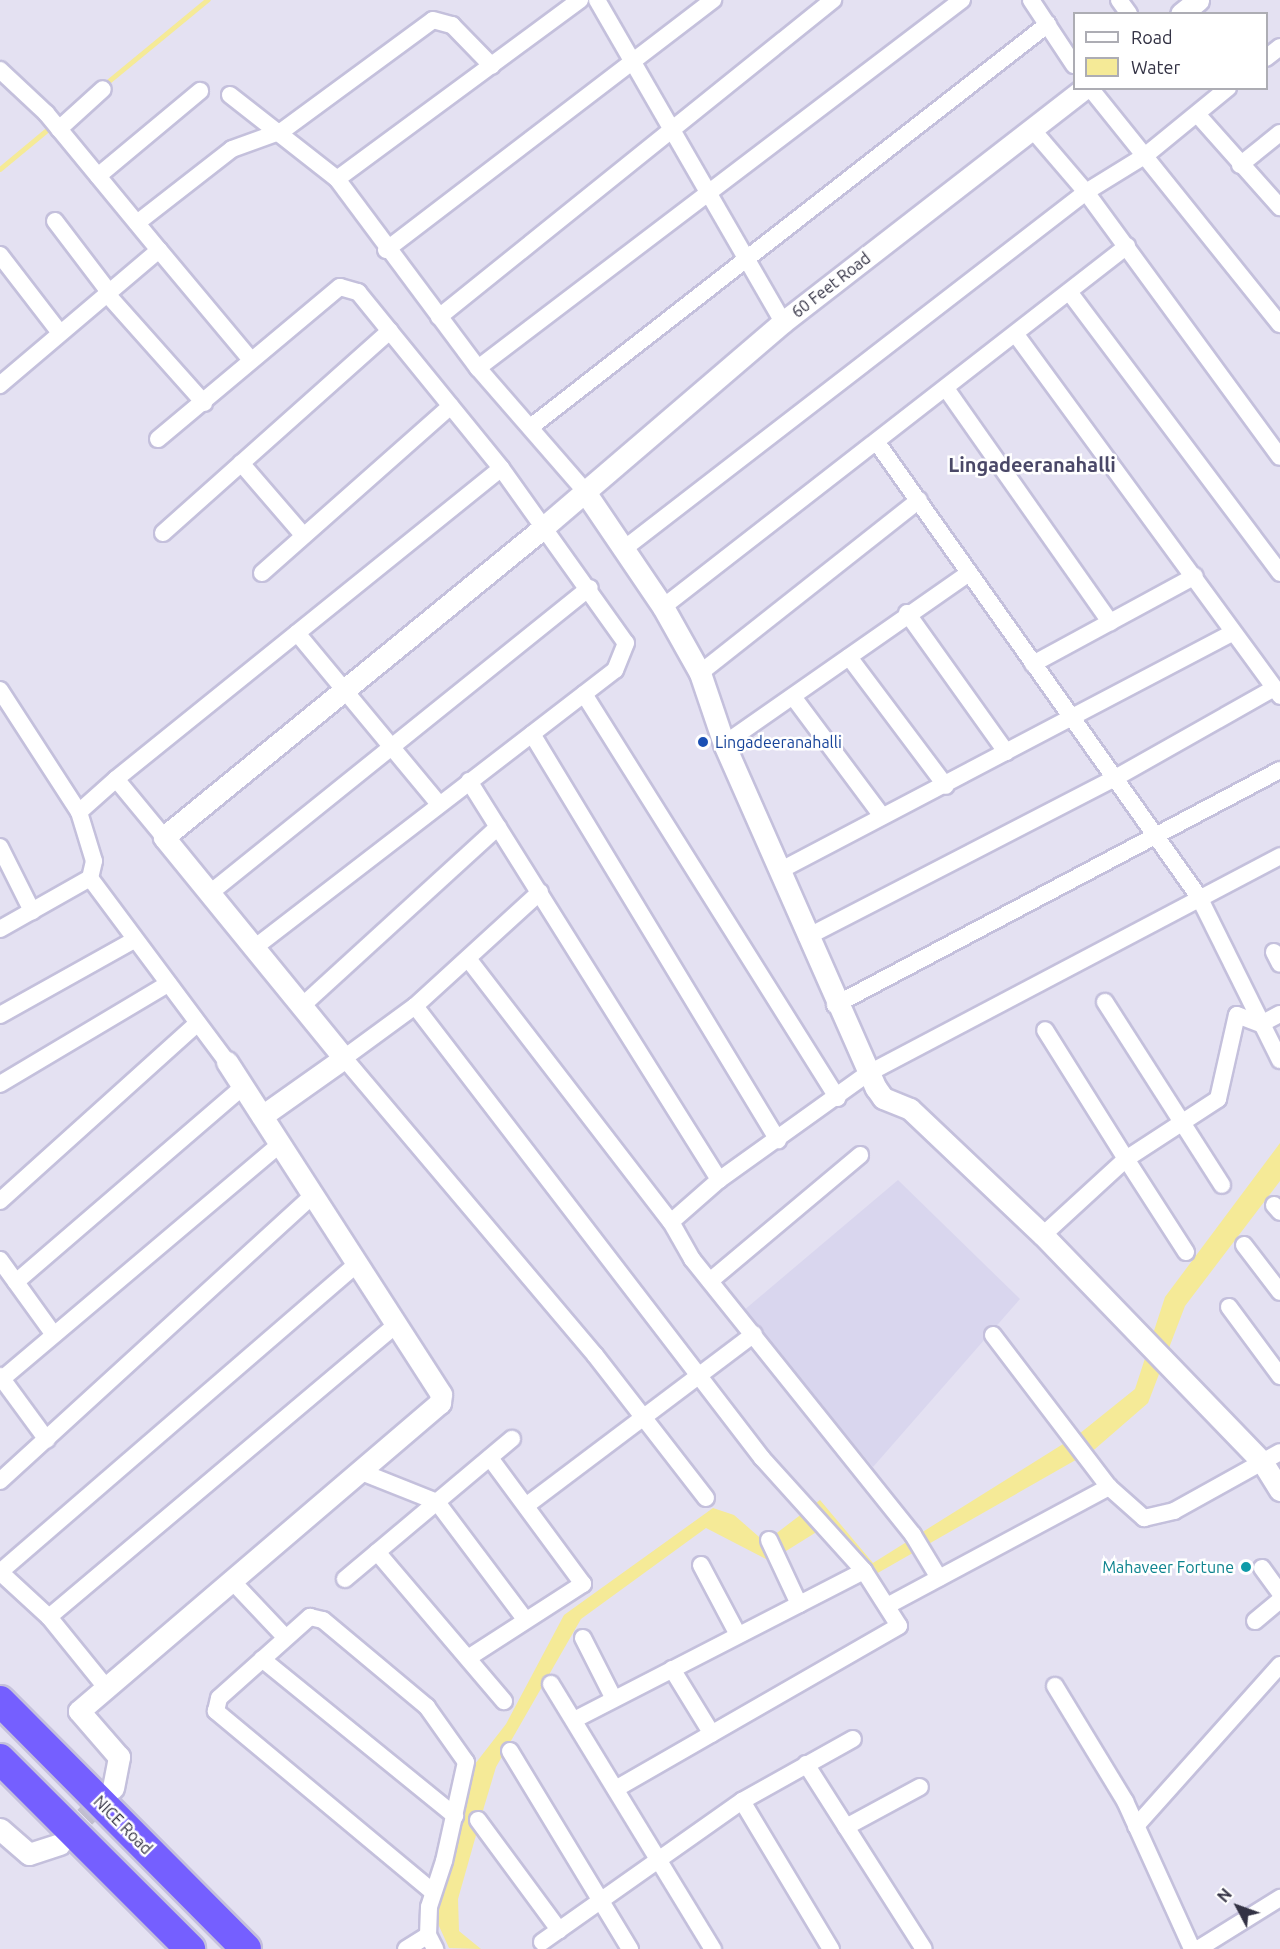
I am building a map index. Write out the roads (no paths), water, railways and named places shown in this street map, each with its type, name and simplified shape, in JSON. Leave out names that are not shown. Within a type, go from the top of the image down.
[{"type":"highway","name":"NICE Road","points":[[0,1701],[246,1949]]},
{"type":"highway","points":[[0,1759],[190,1949]]},
{"type":"street","points":[[337,179],[580,0]]},
{"type":"street","points":[[597,0],[633,61],[706,196],[783,322]]},
{"type":"street","points":[[386,250],[713,0]]},
{"type":"street","points":[[439,317],[833,0]]},
{"type":"street","points":[[478,368],[962,0]]},
{"type":"street","points":[[1031,0],[1073,63]]},
{"type":"street","points":[[1183,12],[1198,0]]},
{"type":"street","points":[[137,223],[232,149],[282,131],[433,20],[452,25],[492,66]]},
{"type":"street","points":[[532,426],[743,256],[1048,24]]},
{"type":"street","points":[[1268,56],[1280,47]]},
{"type":"street","points":[[0,70],[56,125],[250,359]]},
{"type":"street","points":[[56,125],[103,89]]},
{"type":"street","name":"60 Feet Road","points":[[164,837],[545,526],[583,489],[783,322],[1085,90]]},
{"type":"street","points":[[1090,90],[1146,154],[1280,324]]},
{"type":"street","points":[[624,548],[1086,192],[1146,154],[1226,90]]},
{"type":"street","points":[[98,176],[200,91]]},
{"type":"street","points":[[231,95],[282,131],[337,179],[386,250],[478,368],[532,426],[583,489],[624,548],[663,608],[700,673],[724,744],[781,870],[835,1005],[867,1074],[884,1098],[910,1109],[1042,1235],[1175,1376],[1271,1457],[1280,1490]]},
{"type":"street","points":[[1197,114],[1240,165],[1280,207]]},
{"type":"street","points":[[1032,129],[1086,192],[1127,246],[1280,457]]},
{"type":"street","points":[[1240,165],[1280,133]]},
{"type":"street","points":[[55,221],[108,293],[204,403]]},
{"type":"street","points":[[663,608],[1017,336],[1127,246]]},
{"type":"street","points":[[3,376],[60,333],[159,250]]},
{"type":"street","points":[[0,255],[60,333]]},
{"type":"street","points":[[158,439],[204,403],[250,359],[340,286],[358,292],[501,468],[590,588],[626,643],[615,670],[254,948]]},
{"type":"street","points":[[1070,293],[1280,573]]},
{"type":"street","points":[[163,533],[390,331]]},
{"type":"street","points":[[807,937],[1277,692],[1232,633],[1195,576],[1017,336]]},
{"type":"street","points":[[947,390],[1110,622]]},
{"type":"street","points":[[262,573],[451,406]]},
{"type":"street","points":[[878,444],[1071,721],[1117,777],[1198,897],[1280,1060]]},
{"type":"street","points":[[241,463],[304,536]]},
{"type":"street","points":[[79,812],[116,779],[501,468]]},
{"type":"street","points":[[700,673],[919,500]]},
{"type":"street","points":[[724,744],[794,698],[907,613],[969,573]]},
{"type":"street","points":[[1033,664],[1195,576]]},
{"type":"street","points":[[210,893],[393,749],[590,588]]},
{"type":"street","points":[[907,613],[1006,752]]},
{"type":"street","points":[[297,633],[439,804]]},
{"type":"street","points":[[781,870],[882,816],[946,786],[1006,752],[1071,721],[1232,633]]},
{"type":"street","points":[[849,657],[946,786]]},
{"type":"street","points":[[0,690],[79,812],[94,861],[90,878],[0,929]]},
{"type":"street","points":[[584,694],[837,1098]]},
{"type":"street","points":[[794,698],[882,816]]},
{"type":"street","points":[[532,734],[778,1140]]},
{"type":"street","points":[[835,1005],[1157,837],[1280,770]]},
{"type":"street","points":[[116,779],[344,1058],[645,1416],[706,1498]]},
{"type":"street","points":[[469,781],[719,1180]]},
{"type":"street","points":[[303,1005],[498,827]]},
{"type":"street","points":[[0,847],[32,911]]},
{"type":"street","points":[[671,1222],[719,1180],[837,1098],[867,1074],[1198,897],[1280,856]]},
{"type":"street","points":[[90,878],[227,1062],[441,1394],[440,1403],[364,1473],[234,1583],[104,1685],[79,1712],[119,1757],[113,1788]]},
{"type":"street","points":[[262,1116],[415,1006],[469,960],[540,892]]},
{"type":"street","points":[[0,1015],[134,940]]},
{"type":"street","points":[[469,960],[671,1222],[710,1281],[913,1535],[939,1578]]},
{"type":"street","points":[[0,1084],[168,984]]},
{"type":"street","points":[[1105,1002],[1222,1185]]},
{"type":"street","points":[[415,1006],[700,1374],[762,1458],[864,1571],[899,1626],[616,1789]]},
{"type":"street","points":[[1042,1235],[1126,1159],[1218,1099],[1237,1015],[1261,1024],[1280,1014]]},
{"type":"street","points":[[0,1201],[198,1023]]},
{"type":"street","points":[[1045,1030],[1186,1252]]},
{"type":"street","points":[[16,1282],[243,1087]]},
{"type":"street","points":[[47,1440],[1,1377],[280,1144]]},
{"type":"street","points":[[710,1281],[860,1155]]},
{"type":"street","points":[[0,1481],[313,1195]]},
{"type":"street","points":[[1244,1245],[1280,1292]]},
{"type":"street","points":[[0,1260],[54,1335]]},
{"type":"street","points":[[104,1685],[49,1617],[0,1572],[357,1264]]},
{"type":"street","points":[[1229,1307],[1280,1376]]},
{"type":"street","points":[[49,1617],[396,1325]]},
{"type":"street","points":[[527,1505],[754,1334]]},
{"type":"street","points":[[993,1335],[1109,1486],[1144,1518],[1174,1511],[1271,1457]]},
{"type":"street","points":[[345,1578],[512,1439]]},
{"type":"street","points":[[468,1658],[583,1584],[527,1505],[490,1458]]},
{"type":"street","points":[[364,1473],[437,1502],[525,1620]]},
{"type":"street","points":[[886,1606],[1109,1486]]},
{"type":"street","points":[[769,1540],[799,1604]]},
{"type":"street","points":[[377,1552],[504,1701]]},
{"type":"street","points":[[701,1564],[738,1635]]},
{"type":"street","points":[[1262,1568],[1280,1593]]},
{"type":"street","points":[[574,1720],[864,1571]]},
{"type":"street","points":[[234,1583],[285,1637]]},
{"type":"street","points":[[1255,1621],[1280,1600]]},
{"type":"street","points":[[406,1949],[432,1942],[433,1892],[455,1816],[466,1762],[427,1707],[323,1620],[310,1617],[219,1698],[216,1711],[433,1892]]},
{"type":"street","points":[[584,1638],[614,1699]]},
{"type":"street","points":[[262,1659],[455,1816]]},
{"type":"street","points":[[1136,1826],[1280,1665]]},
{"type":"street","points":[[672,1670],[712,1734]]},
{"type":"street","points":[[551,1684],[713,1949]]},
{"type":"street","points":[[1055,1686],[1136,1826],[1192,1949]]},
{"type":"street","points":[[542,1942],[742,1801],[853,1739]]},
{"type":"street","points":[[510,1751],[630,1949]]},
{"type":"street","points":[[806,1764],[924,1949]]},
{"type":"street","points":[[846,1827],[920,1787]]},
{"type":"street","points":[[742,1801],[831,1949]]},
{"type":"street","points":[[478,1820],[559,1930]]},
{"type":"street","points":[[0,1829],[29,1854],[59,1844]]},
{"type":"street","points":[[1198,1949],[1280,1898]]},
{"type":"water","points":[[1280,1143],[1280,1181],[1185,1306],[1148,1403],[1095,1449],[876,1574],[831,1523],[770,1561],[706,1528],[581,1619],[496,1767],[458,1899],[459,1931],[481,1949],[449,1948],[434,1915],[475,1764],[506,1724],[564,1615],[713,1508],[734,1515],[765,1542],[820,1500],[873,1563],[1079,1434],[1135,1389],[1165,1297]]},
{"type":"waterway","points":[[104,85],[207,0]]},
{"type":"waterway","points":[[0,169],[53,125]]},
{"type":"tunnel","points":[[63,1839],[108,1793]]},
{"type":"place","name":"Lingadeeranahalli","points":[[703,742]]},
{"type":"place","name":"Mahaveer Fortune","points":[[1246,1567]]},
{"type":"district","name":"Lingadeeranahalli","points":[[1032,464]]}]
